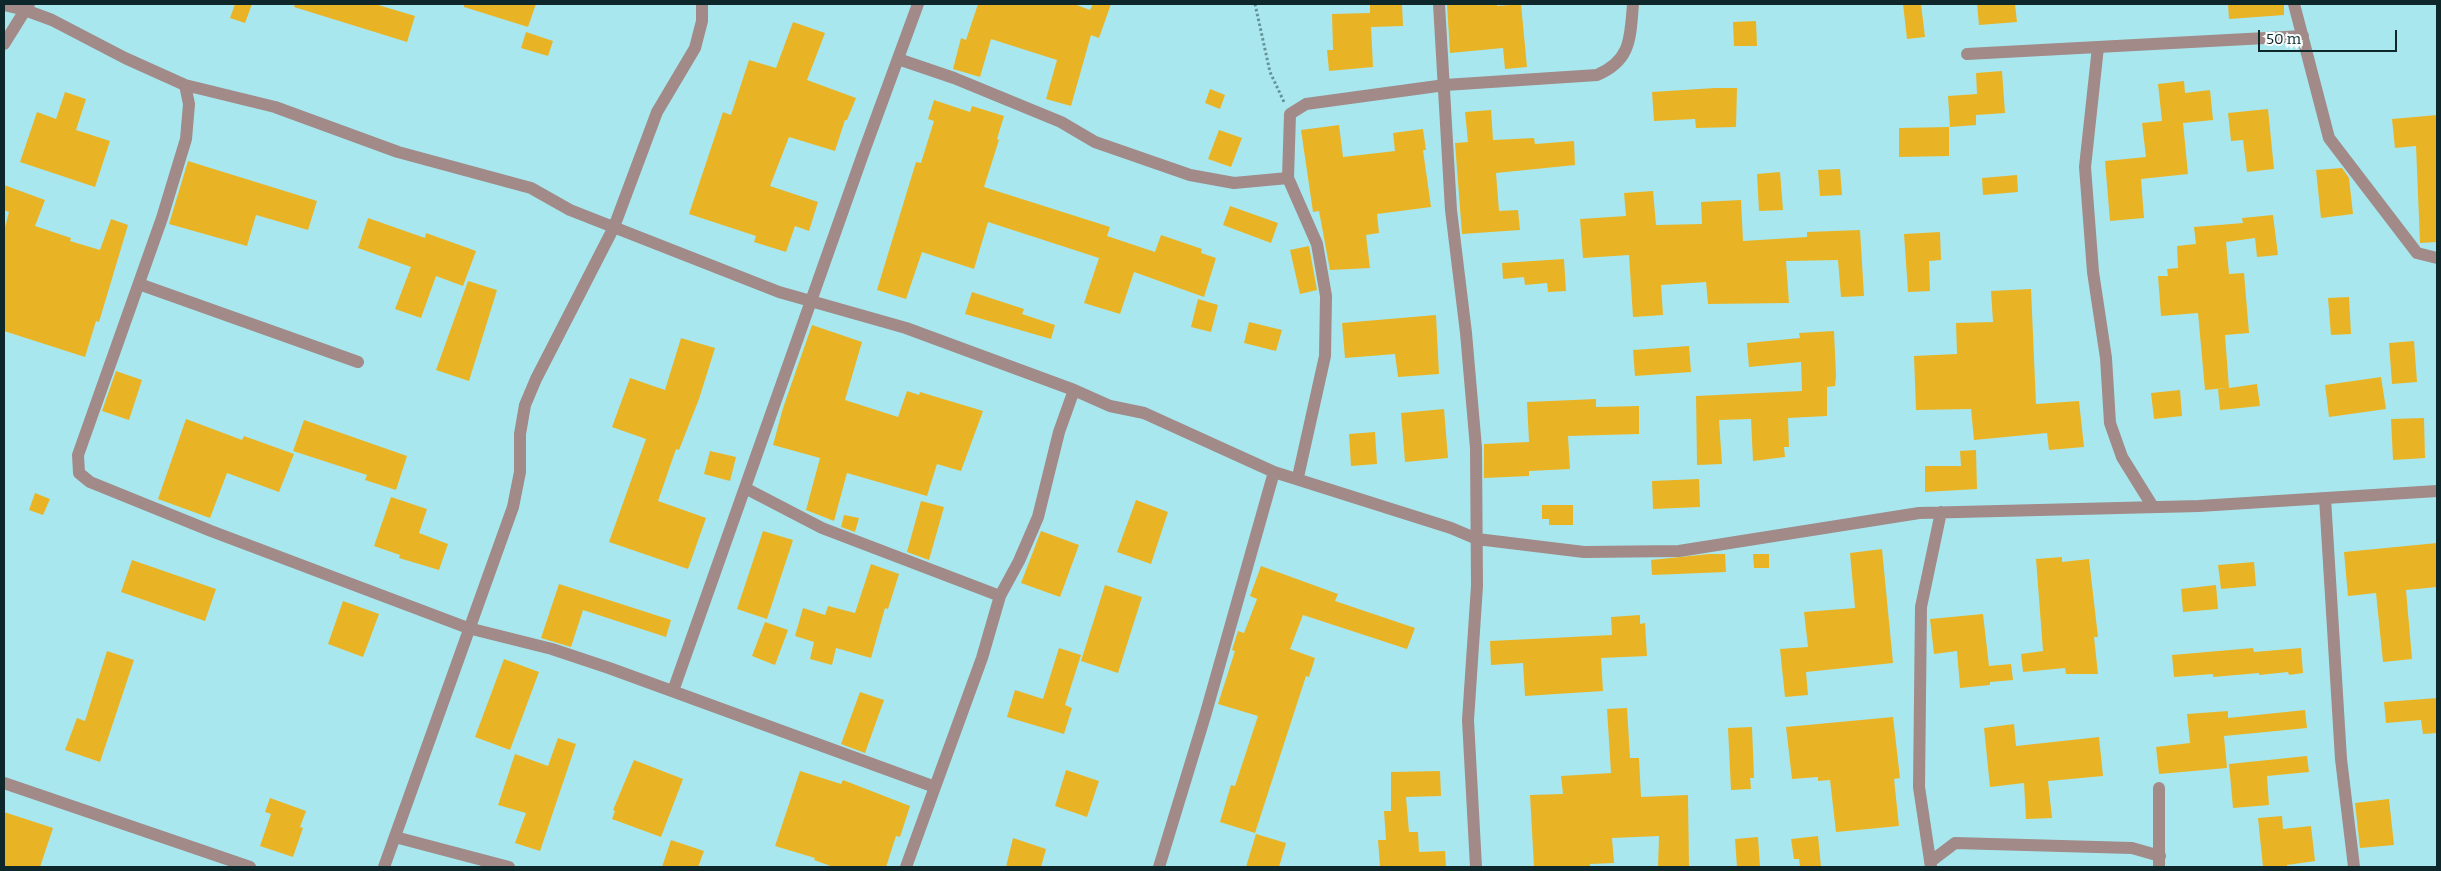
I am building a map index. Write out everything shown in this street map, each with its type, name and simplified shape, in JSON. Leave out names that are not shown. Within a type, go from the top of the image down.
[{"type":"street","points":[[384,867],[468,628],[513,507],[520,472],[520,434],[525,405],[536,379],[614,227],[657,112],[695,48],[702,21],[702,4]]},
{"type":"street","points":[[673,692],[918,4]]},
{"type":"street","points":[[1439,4],[1451,210],[1466,333],[1476,448],[1475,636],[1468,720],[1476,867]]},
{"type":"street","points":[[1298,477],[1325,356],[1326,296],[1317,244],[1288,178],[1290,114],[1306,104],[1445,85],[1597,75],[1609,70],[1628,48],[1633,4]]},
{"type":"street","points":[[2294,4],[2329,138],[2417,253],[2437,258]]},
{"type":"street","points":[[4,5],[27,7],[125,58],[185,85],[275,107],[398,152],[531,188],[570,210],[779,292],[906,328],[1074,390],[1110,406],[1144,413],[1274,472],[1298,477],[1451,528],[1477,539],[1584,552],[1678,551],[1919,513],[2153,507],[2437,491]]},
{"type":"street","points":[[4,44],[27,7]]},
{"type":"street","points":[[1967,54],[2303,36]]},
{"type":"street","points":[[2098,47],[2085,167],[2093,272],[2106,358],[2110,423],[2122,457],[2153,507]]},
{"type":"street","points":[[898,59],[954,78],[1061,122],[1095,142],[1190,175],[1234,183],[1288,178]]},
{"type":"street","points":[[185,85],[189,104],[186,140],[162,218],[78,455],[79,473],[90,482],[210,531],[468,628],[552,649],[935,787]]},
{"type":"street","points":[[139,284],[358,362]]},
{"type":"street","points":[[906,867],[982,658],[1000,596],[1019,561],[1038,517],[1059,432],[1074,390]]},
{"type":"street","points":[[1160,867],[1274,472]]},
{"type":"street","points":[[745,488],[822,528],[1000,596]]},
{"type":"street","points":[[2325,498],[2341,759],[2354,867]]},
{"type":"street","points":[[1930,865],[1919,787],[1921,607],[1941,512]]},
{"type":"street","points":[[4,783],[250,867]]},
{"type":"street","points":[[1930,865],[1955,843],[2132,848],[2159,862],[2160,788]]},
{"type":"street","points":[[395,837],[509,867]]},
{"type":"path","points":[[1254,4],[1270,72],[1290,114]]},
{"type":"building","points":[[235,4],[252,4],[245,23],[230,18]]},
{"type":"building","points":[[295,4],[375,4],[415,16],[407,42],[294,7]]},
{"type":"building","points":[[464,4],[536,4],[528,27],[464,7]]},
{"type":"building","points":[[978,4],[1074,4],[1090,10],[1093,4],[1111,4],[1099,38],[1091,35],[1071,106],[1046,99],[1057,60],[991,39],[980,77],[953,69],[961,38],[966,40]]},
{"type":"building","points":[[1370,4],[1402,4],[1403,26],[1371,27],[1373,67],[1329,71],[1327,50],[1333,50],[1332,14],[1370,13]]},
{"type":"building","points":[[1447,4],[1497,4],[1497,6],[1521,4],[1527,67],[1505,69],[1503,48],[1450,53]]},
{"type":"building","points":[[1903,4],[1921,4],[1925,37],[1907,39]]},
{"type":"building","points":[[1977,4],[2015,4],[2017,22],[1979,25]]},
{"type":"building","points":[[2228,4],[2284,4],[2284,15],[2229,19]]},
{"type":"building","points":[[1756,21],[1757,46],[1734,46],[1733,22]]},
{"type":"building","points":[[793,22],[825,33],[807,80],[856,98],[847,120],[845,120],[835,151],[789,137],[770,186],[818,202],[809,231],[795,226],[786,252],[754,242],[756,236],[689,214],[723,112],[731,115],[749,60],[776,68]]},
{"type":"building","points":[[526,32],[553,41],[548,56],[521,48]]},
{"type":"building","points":[[2002,71],[2005,113],[1976,115],[1976,125],[1950,127],[1948,96],[1977,94],[1976,73]]},
{"type":"building","points":[[2184,81],[2185,93],[2210,90],[2213,120],[2183,123],[2188,174],[2141,179],[2144,218],[2110,221],[2105,161],[2146,157],[2142,123],[2162,121],[2158,84]]},
{"type":"building","points":[[1737,88],[1736,127],[1696,128],[1695,119],[1654,121],[1652,92]]},
{"type":"building","points":[[1210,89],[1225,95],[1220,109],[1205,103]]},
{"type":"building","points":[[65,92],[86,99],[76,130],[110,141],[95,187],[20,162],[37,112],[56,119]]},
{"type":"building","points":[[934,100],[970,112],[972,106],[1004,116],[997,139],[999,140],[984,187],[1110,227],[1107,236],[1155,252],[1161,235],[1202,249],[1201,253],[1216,258],[1204,297],[1134,272],[1120,314],[1084,303],[1099,258],[988,222],[974,269],[922,252],[906,299],[877,290],[916,162],[921,163],[934,121],[928,119]]},
{"type":"building","points":[[2268,109],[2274,169],[2247,172],[2243,140],[2231,141],[2228,113]]},
{"type":"building","points":[[1491,110],[1493,140],[1534,138],[1535,144],[1574,141],[1575,165],[1496,173],[1499,211],[1518,210],[1520,230],[1462,234],[1455,143],[1468,142],[1465,112]]},
{"type":"building","points":[[2437,115],[2437,242],[2420,243],[2416,146],[2395,148],[2392,119]]},
{"type":"building","points":[[1339,125],[1343,157],[1395,151],[1393,133],[1423,129],[1426,150],[1423,150],[1431,207],[1377,214],[1379,233],[1366,235],[1370,268],[1330,270],[1319,211],[1313,212],[1301,130]]},
{"type":"building","points":[[1949,127],[1949,156],[1899,157],[1899,128]]},
{"type":"building","points":[[1219,130],[1242,138],[1231,167],[1208,159]]},
{"type":"building","points":[[188,161],[317,201],[308,230],[256,215],[247,246],[169,224]]},
{"type":"building","points":[[2342,168],[2349,178],[2353,214],[2321,218],[2316,170]]},
{"type":"building","points":[[1840,169],[1842,195],[1820,196],[1818,170]]},
{"type":"building","points":[[1780,172],[1783,210],[1759,211],[1757,174]]},
{"type":"building","points":[[2017,175],[2018,192],[1983,195],[1982,178]]},
{"type":"building","points":[[4,185],[45,200],[35,226],[71,238],[70,241],[100,250],[111,219],[128,225],[99,322],[96,321],[85,357],[4,331],[4,231],[9,212],[4,210]]},
{"type":"building","points":[[1653,191],[1656,225],[1702,224],[1701,202],[1741,200],[1743,241],[1807,237],[1807,232],[1860,230],[1864,296],[1841,297],[1838,260],[1786,261],[1789,303],[1708,304],[1706,282],[1661,285],[1663,315],[1633,317],[1629,255],[1583,258],[1580,219],[1626,216],[1624,193]]},
{"type":"building","points":[[1230,206],[1278,223],[1271,243],[1223,225]]},
{"type":"building","points":[[2273,215],[2278,255],[2257,257],[2255,238],[2226,242],[2229,274],[2244,273],[2249,333],[2225,335],[2229,388],[2257,384],[2260,406],[2220,410],[2218,389],[2226,388],[2205,390],[2198,313],[2161,316],[2158,276],[2168,276],[2167,269],[2178,268],[2177,246],[2196,244],[2194,227],[2243,223],[2242,218]]},
{"type":"building","points":[[368,218],[425,238],[426,233],[476,251],[463,286],[436,276],[421,318],[395,309],[411,267],[358,248]]},
{"type":"building","points":[[1940,232],[1941,260],[1929,261],[1930,291],[1908,292],[1904,234]]},
{"type":"building","points":[[1309,246],[1317,290],[1300,294],[1290,250]]},
{"type":"building","points":[[1564,259],[1566,291],[1548,292],[1547,283],[1525,285],[1524,277],[1503,279],[1502,263]]},
{"type":"building","points":[[468,281],[497,290],[469,381],[436,370]]},
{"type":"building","points":[[2031,289],[2036,404],[2079,401],[2084,447],[2049,450],[2047,433],[1974,440],[1971,409],[1916,410],[1914,356],[1957,354],[1956,323],[1993,322],[1991,291]]},
{"type":"building","points":[[972,292],[1024,309],[1022,314],[1055,325],[1051,339],[965,314]]},
{"type":"building","points":[[2349,297],[2351,334],[2331,335],[2328,298]]},
{"type":"building","points":[[1198,299],[1218,305],[1211,332],[1191,327]]},
{"type":"building","points":[[1436,315],[1439,374],[1398,377],[1395,354],[1345,358],[1342,323]]},
{"type":"building","points":[[1249,322],[1282,330],[1276,351],[1244,343]]},
{"type":"building","points":[[812,325],[862,342],[845,400],[898,417],[907,391],[919,395],[920,392],[983,411],[961,471],[937,464],[927,496],[847,473],[834,521],[806,510],[820,458],[773,445],[783,408]]},
{"type":"building","points":[[1834,331],[1836,376],[1835,386],[1827,387],[1827,416],[1788,418],[1789,447],[1784,447],[1785,457],[1753,461],[1751,419],[1719,420],[1722,464],[1697,465],[1696,396],[1802,391],[1801,362],[1749,367],[1747,343],[1800,338],[1799,333]]},
{"type":"building","points":[[681,338],[715,348],[699,399],[679,450],[676,449],[658,501],[706,518],[688,569],[609,542],[646,439],[612,427],[630,378],[665,390]]},
{"type":"building","points":[[2414,341],[2417,382],[2392,384],[2389,343]]},
{"type":"building","points":[[1689,346],[1691,372],[1635,376],[1633,350]]},
{"type":"building","points":[[116,371],[142,380],[129,420],[102,411]]},
{"type":"building","points":[[2381,377],[2386,409],[2329,417],[2325,385]]},
{"type":"building","points":[[2180,390],[2182,416],[2154,419],[2151,393]]},
{"type":"building","points":[[1596,399],[1596,407],[1639,406],[1639,434],[1568,436],[1570,469],[1529,471],[1529,476],[1484,478],[1484,444],[1529,442],[1527,402]]},
{"type":"building","points":[[1444,409],[1448,458],[1405,462],[1401,413]]},
{"type":"building","points":[[2424,418],[2425,458],[2393,460],[2391,419]]},
{"type":"building","points":[[186,419],[242,440],[244,436],[294,454],[279,492],[227,473],[210,518],[158,499]]},
{"type":"building","points":[[304,420],[407,456],[396,490],[365,480],[367,475],[293,451]]},
{"type":"building","points":[[1375,432],[1377,464],[1351,466],[1349,434]]},
{"type":"building","points":[[1976,450],[1977,489],[1925,492],[1925,466],[1961,466],[1960,451]]},
{"type":"building","points":[[710,451],[736,457],[730,481],[704,474]]},
{"type":"building","points":[[1699,479],[1700,507],[1653,509],[1652,481]]},
{"type":"building","points":[[35,493],[50,499],[43,515],[29,510]]},
{"type":"building","points":[[391,497],[427,509],[419,533],[448,544],[439,570],[399,558],[400,555],[374,546]]},
{"type":"building","points":[[1136,500],[1168,512],[1151,564],[1117,552]]},
{"type":"building","points":[[921,501],[944,507],[929,560],[907,552]]},
{"type":"building","points":[[1542,505],[1573,505],[1573,525],[1549,525],[1549,519],[1542,519]]},
{"type":"building","points":[[844,515],[859,518],[855,532],[841,527]]},
{"type":"building","points":[[763,531],[793,540],[767,619],[737,609]]},
{"type":"building","points":[[1041,531],[1079,545],[1060,597],[1021,583]]},
{"type":"building","points":[[2437,543],[2437,587],[2406,590],[2412,659],[2383,662],[2376,593],[2348,596],[2344,552]]},
{"type":"building","points":[[1882,549],[1893,663],[1806,672],[1808,695],[1785,697],[1780,649],[1808,647],[1804,612],[1855,608],[1850,553]]},
{"type":"building","points":[[1725,554],[1726,572],[1652,575],[1651,560]]},
{"type":"building","points":[[1753,554],[1769,554],[1769,568],[1754,568]]},
{"type":"building","points":[[2062,557],[2062,562],[2089,559],[2098,637],[2094,637],[2098,674],[2066,674],[2065,668],[2023,672],[2021,654],[2043,651],[2036,559]]},
{"type":"building","points":[[132,560],[216,589],[205,621],[121,592]]},
{"type":"building","points":[[2254,562],[2256,586],[2221,589],[2218,565]]},
{"type":"building","points":[[871,564],[899,574],[888,609],[885,608],[871,658],[836,648],[832,665],[810,659],[814,642],[795,636],[803,608],[825,615],[828,606],[855,613]]},
{"type":"building","points":[[1261,566],[1338,594],[1335,601],[1415,628],[1407,649],[1303,615],[1290,649],[1315,658],[1309,677],[1306,676],[1255,833],[1220,822],[1231,785],[1235,786],[1258,716],[1218,704],[1235,651],[1232,650],[1238,631],[1244,633],[1257,599],[1250,596]]},
{"type":"building","points":[[559,584],[671,620],[666,637],[583,610],[571,647],[541,638]]},
{"type":"building","points":[[1105,585],[1142,597],[1118,673],[1081,661]]},
{"type":"building","points":[[2216,585],[2218,609],[2183,612],[2181,589]]},
{"type":"building","points":[[343,601],[379,614],[363,657],[328,644]]},
{"type":"building","points":[[1983,614],[1989,666],[2011,664],[2013,680],[1990,682],[1990,685],[1960,688],[1957,651],[1934,654],[1930,619]]},
{"type":"building","points":[[1640,615],[1640,624],[1645,623],[1647,656],[1601,658],[1603,691],[1525,696],[1523,663],[1491,665],[1490,641],[1612,635],[1611,617]]},
{"type":"building","points":[[765,622],[788,630],[775,665],[752,656]]},
{"type":"building","points":[[1059,648],[1081,655],[1065,705],[1072,708],[1064,734],[1007,717],[1015,690],[1043,699]]},
{"type":"building","points":[[2253,648],[2254,652],[2301,648],[2303,673],[2289,675],[2288,672],[2259,675],[2259,673],[2213,677],[2213,674],[2174,677],[2172,655]]},
{"type":"building","points":[[107,651],[134,660],[100,762],[65,750],[77,718],[85,721]]},
{"type":"building","points":[[504,659],[539,672],[510,750],[475,737]]},
{"type":"building","points":[[860,692],[884,700],[865,753],[841,744]]},
{"type":"building","points":[[2437,698],[2437,733],[2423,734],[2421,720],[2386,723],[2384,702]]},
{"type":"building","points":[[1627,708],[1630,758],[1639,758],[1641,797],[1688,795],[1689,867],[1658,867],[1659,836],[1612,838],[1614,863],[1590,864],[1590,867],[1534,867],[1530,795],[1563,794],[1561,776],[1611,773],[1607,709]]},
{"type":"building","points":[[2305,710],[2307,728],[2224,736],[2227,768],[2159,774],[2156,747],[2190,743],[2187,714],[2228,711],[2228,718]]},
{"type":"building","points":[[1893,717],[1900,778],[1894,779],[1899,826],[1836,832],[1830,780],[1818,781],[1818,777],[1792,779],[1786,727]]},
{"type":"building","points":[[2014,724],[2016,746],[2099,737],[2103,776],[2048,781],[2052,818],[2026,819],[2024,783],[1990,787],[1984,728]]},
{"type":"building","points":[[1752,727],[1754,778],[1750,778],[1751,789],[1731,790],[1728,728]]},
{"type":"building","points":[[558,738],[576,744],[540,851],[515,843],[526,813],[498,805],[515,754],[548,766]]},
{"type":"building","points":[[2307,756],[2309,772],[2267,776],[2269,805],[2233,808],[2229,764]]},
{"type":"building","points":[[634,760],[683,779],[661,837],[612,819],[615,811],[613,810]]},
{"type":"building","points":[[1066,770],[1099,781],[1087,817],[1055,806]]},
{"type":"building","points":[[800,771],[841,784],[843,780],[910,806],[900,837],[896,836],[886,867],[833,867],[814,860],[815,858],[775,846]]},
{"type":"building","points":[[1440,771],[1441,796],[1406,797],[1409,832],[1418,832],[1419,852],[1445,851],[1446,867],[1380,867],[1378,840],[1386,840],[1384,811],[1391,811],[1391,772]]},
{"type":"building","points":[[270,798],[306,811],[300,827],[303,828],[293,857],[260,846],[271,814],[265,812]]},
{"type":"building","points":[[2389,799],[2394,845],[2360,848],[2355,803]]},
{"type":"building","points":[[4,812],[53,828],[40,867],[4,867]]},
{"type":"building","points":[[2282,816],[2283,829],[2311,826],[2315,861],[2287,865],[2287,867],[2263,867],[2258,818]]},
{"type":"building","points":[[1256,834],[1286,843],[1279,867],[1246,867]]},
{"type":"building","points":[[1818,836],[1821,867],[1800,867],[1799,859],[1794,859],[1791,839]]},
{"type":"building","points":[[1758,837],[1760,867],[1737,867],[1735,839]]},
{"type":"building","points":[[1013,838],[1046,849],[1041,867],[1006,867]]},
{"type":"building","points":[[671,840],[704,851],[698,867],[662,867]]}]
